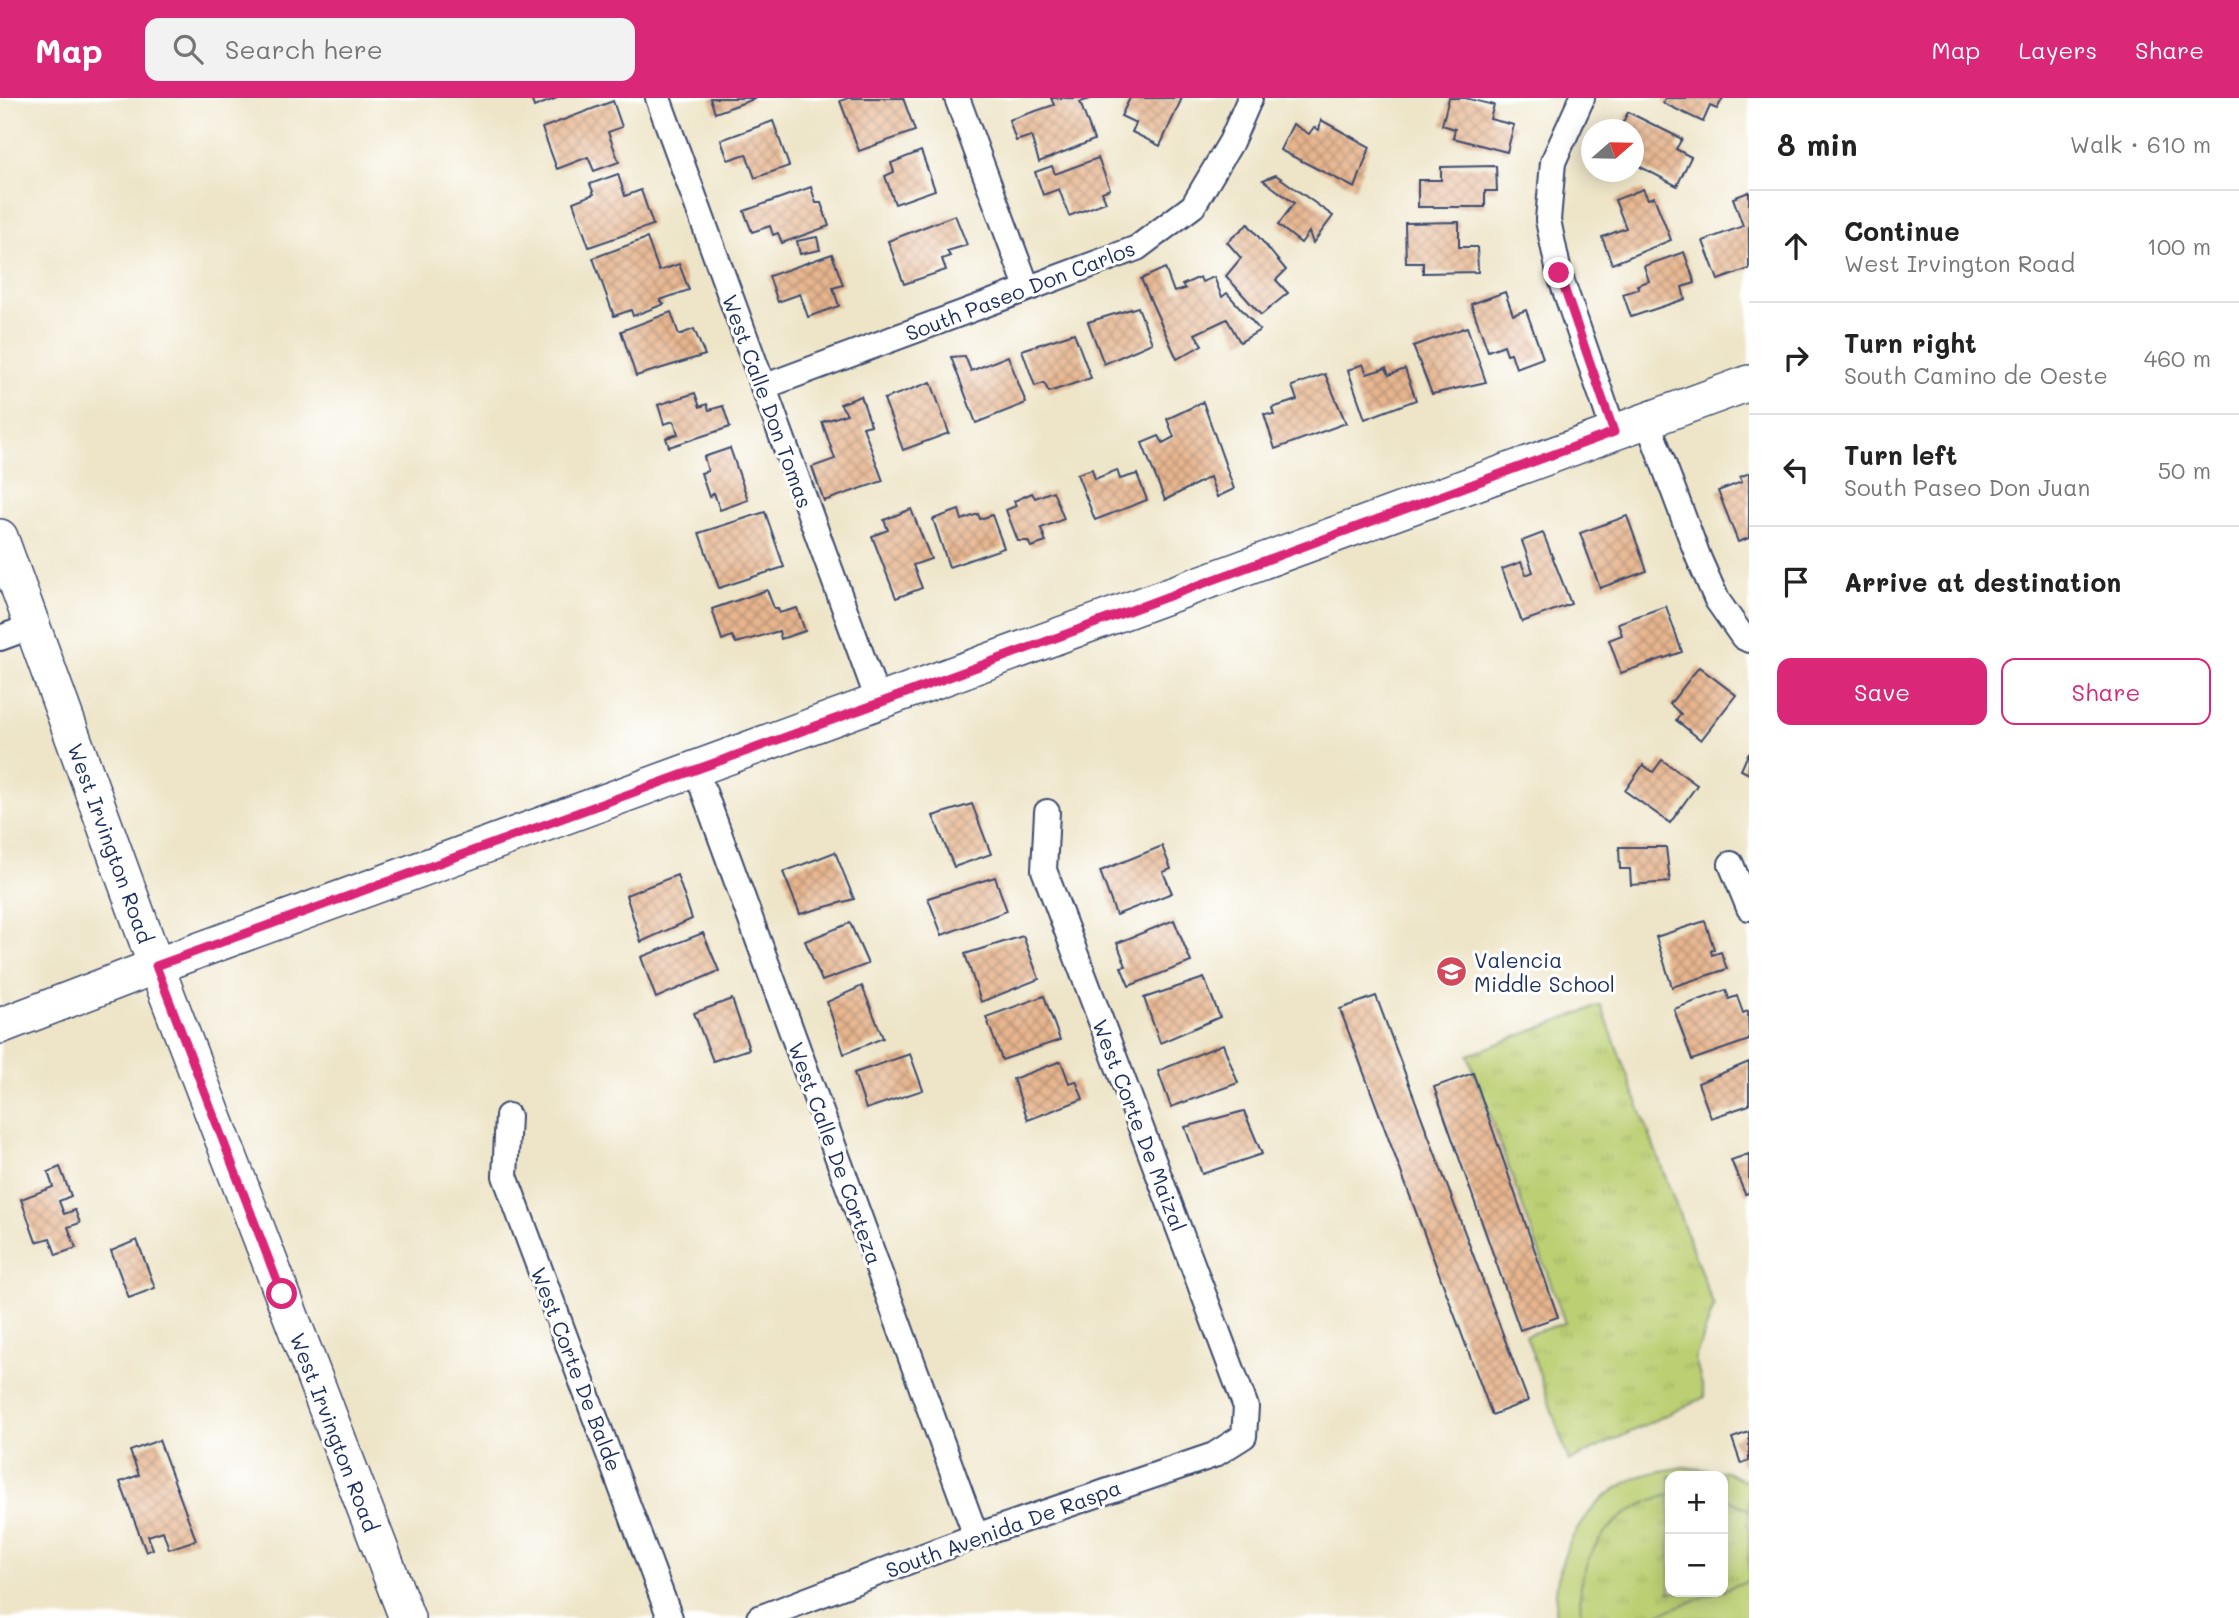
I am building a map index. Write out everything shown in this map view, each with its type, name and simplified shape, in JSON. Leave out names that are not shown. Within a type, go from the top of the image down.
[{"type":"street","name":"West Calle Don Tomas","points":[[658,98],[879,703]]},
{"type":"street","points":[[957,98],[1027,288]]},
{"type":"street","name":"South Paseo Don Carlos","points":[[764,387],[1137,248],[1193,206],[1231,142],[1250,98]]},
{"type":"street","points":[[1582,98],[1553,162],[1548,219],[1559,273],[1614,432]]},
{"type":"street","points":[[0,1026],[156,966],[1749,383]]},
{"type":"street","points":[[1647,420],[1717,600],[1749,640]]},
{"type":"street","name":"West Irvington Road","points":[[0,537],[156,966],[407,1618]]},
{"type":"street","points":[[0,638],[33,626]]},
{"type":"street","name":"West Calle De Corteza","points":[[696,770],[976,1536]]},
{"type":"street","name":"West Corte De Maizal","points":[[1047,812],[1044,870],[1246,1407],[1244,1436]]},
{"type":"street","points":[[1731,864],[1749,908]]},
{"type":"street","name":"West Corte De Balde","points":[[508,1116],[505,1176],[670,1618]]},
{"type":"street","name":"South Avenida De Raspa","points":[[759,1618],[976,1536],[1214,1455],[1244,1436]]},
{"type":"green space","points":[[1601,1005],[1714,1307],[1695,1358],[1705,1397],[1569,1461],[1526,1335],[1565,1323],[1468,1055]]},
{"type":"green space","points":[[1683,1467],[1717,1471],[1665,1471],[1665,1496],[1650,1501],[1614,1523],[1590,1556],[1583,1575],[1580,1596],[1582,1618],[1556,1618],[1559,1572],[1582,1522],[1594,1507],[1624,1484],[1657,1472]]},
{"type":"green space","points":[[1728,1473],[1749,1483],[1749,1510],[1728,1500]]},
{"type":"green space","points":[[1665,1496],[1665,1597],[1728,1597],[1728,1500],[1749,1510],[1749,1618],[1582,1618],[1580,1596],[1583,1575],[1590,1556],[1614,1523],[1650,1501]]},
{"type":"green space","points":[[1749,1580],[1749,1618],[1647,1618],[1704,1597],[1728,1597],[1728,1588]]},
{"type":"building","points":[[531,98],[557,98],[534,107]]},
{"type":"building","points":[[710,98],[757,98],[715,113]]},
{"type":"building","points":[[848,98],[903,98],[915,131],[859,151],[840,101]]},
{"type":"building","points":[[1051,98],[1094,98],[1080,102],[1094,140],[1039,162],[1031,136],[1016,141],[1009,120],[1054,105]]},
{"type":"building","points":[[1130,98],[1182,98],[1160,146],[1132,132],[1136,123],[1121,116]]},
{"type":"building","points":[[1449,98],[1465,98],[1494,105],[1490,119],[1514,125],[1507,152],[1453,138],[1455,129],[1442,125]]},
{"type":"building","points":[[1665,98],[1723,98],[1717,109],[1710,106],[1703,122],[1663,103]]},
{"type":"building","points":[[613,101],[622,127],[608,132],[619,162],[594,171],[588,157],[557,169],[542,128]]},
{"type":"building","points":[[1628,112],[1642,119],[1624,119]]},
{"type":"building","points":[[1321,120],[1370,147],[1355,188],[1280,150],[1293,124],[1309,134],[1314,127],[1319,130]]},
{"type":"building","points":[[1644,120],[1682,139],[1676,149],[1691,157],[1677,186],[1644,169]]},
{"type":"building","points":[[773,121],[789,166],[755,178],[746,154],[728,160],[721,140]]},
{"type":"building","points":[[921,151],[935,190],[895,204],[885,176],[894,172],[891,163]]},
{"type":"building","points":[[1098,158],[1110,189],[1102,192],[1106,202],[1069,216],[1059,189],[1043,195],[1035,172],[1052,166],[1055,174]]},
{"type":"building","points":[[1496,166],[1497,191],[1485,191],[1485,207],[1418,207],[1418,180],[1441,180],[1441,167]]},
{"type":"building","points":[[618,174],[625,196],[641,190],[653,225],[589,247],[573,202],[594,194],[590,184]]},
{"type":"building","points":[[1276,175],[1333,216],[1313,243],[1309,232],[1301,243],[1278,225],[1294,203],[1263,180]]},
{"type":"building","points":[[811,187],[816,203],[821,203],[829,226],[782,243],[778,233],[773,235],[770,226],[752,232],[744,211]]},
{"type":"building","points":[[1643,189],[1648,199],[1654,197],[1671,240],[1612,264],[1602,237],[1626,228],[1615,200]]},
{"type":"building","points":[[1749,192],[1749,269],[1718,280],[1703,241],[1743,226],[1733,198]]},
{"type":"building","points":[[955,215],[967,245],[947,251],[950,256],[942,259],[946,270],[904,284],[888,241]]},
{"type":"building","points":[[1459,222],[1459,247],[1477,247],[1478,272],[1423,273],[1423,263],[1406,263],[1405,223]]},
{"type":"building","points":[[1248,224],[1286,270],[1276,280],[1288,293],[1261,315],[1226,276],[1241,258],[1227,242]]},
{"type":"building","points":[[817,237],[820,250],[800,254],[797,241]]},
{"type":"building","points":[[647,238],[659,271],[679,264],[689,290],[660,300],[664,304],[633,316],[631,310],[614,316],[593,258]]},
{"type":"building","points":[[1684,252],[1695,283],[1682,287],[1685,299],[1631,317],[1623,294],[1639,289],[1637,285],[1649,281],[1644,266]]},
{"type":"building","points":[[832,254],[843,285],[833,288],[839,306],[808,317],[800,294],[778,302],[769,276]]},
{"type":"building","points":[[1165,268],[1174,292],[1185,289],[1182,285],[1200,277],[1202,282],[1214,277],[1222,297],[1227,293],[1260,330],[1240,342],[1227,319],[1195,334],[1202,345],[1177,359],[1141,279]]},
{"type":"building","points":[[1505,292],[1513,315],[1526,310],[1543,358],[1516,368],[1511,353],[1507,354],[1504,345],[1488,351],[1471,304]]},
{"type":"building","points":[[1138,307],[1152,343],[1104,364],[1088,322]]},
{"type":"building","points":[[671,312],[679,335],[694,329],[705,355],[636,376],[621,331]]},
{"type":"building","points":[[1467,327],[1486,382],[1432,394],[1413,346]]},
{"type":"building","points":[[1074,333],[1091,378],[1049,392],[1044,383],[1035,386],[1022,350]]},
{"type":"building","points":[[965,356],[971,371],[1008,356],[1026,403],[976,423],[951,357]]},
{"type":"building","points":[[1363,364],[1367,374],[1386,368],[1389,375],[1405,369],[1416,400],[1365,419],[1348,370]]},
{"type":"building","points":[[1325,374],[1346,423],[1275,449],[1264,414],[1274,415],[1272,408],[1297,400],[1292,386]]},
{"type":"building","points":[[931,382],[949,433],[903,450],[884,399]]},
{"type":"building","points":[[695,393],[700,407],[707,404],[709,410],[723,406],[730,427],[669,447],[666,438],[678,434],[674,421],[664,424],[658,405]]},
{"type":"building","points":[[861,396],[871,425],[863,427],[883,481],[824,501],[812,467],[835,459],[822,422],[847,414],[840,404]]},
{"type":"building","points":[[1203,402],[1234,489],[1217,497],[1210,477],[1165,500],[1142,443],[1159,436],[1163,443],[1174,437],[1167,419]]},
{"type":"building","points":[[730,448],[748,500],[720,510],[714,493],[709,497],[701,473],[708,471],[704,457]]},
{"type":"building","points":[[1092,469],[1095,479],[1117,470],[1120,479],[1137,474],[1147,500],[1095,520],[1077,474]]},
{"type":"building","points":[[1749,473],[1749,538],[1738,542],[1718,491],[1742,482],[1740,477]]},
{"type":"building","points":[[1053,491],[1064,519],[1041,528],[1046,542],[1031,547],[1028,541],[1018,541],[1006,510],[1016,506],[1014,501],[1032,493],[1035,498]]},
{"type":"building","points":[[911,509],[931,559],[913,565],[922,588],[896,598],[872,536],[888,530],[884,520]]},
{"type":"building","points":[[959,510],[962,520],[978,514],[980,519],[992,515],[1004,548],[949,567],[933,519]]},
{"type":"building","points":[[765,512],[784,567],[719,588],[699,533]]},
{"type":"building","points":[[1627,516],[1647,571],[1600,588],[1580,533]]},
{"type":"building","points":[[1543,533],[1571,604],[1522,622],[1502,569],[1521,562],[1526,575],[1533,572],[1522,541]]},
{"type":"building","points":[[767,590],[774,608],[778,608],[779,613],[797,608],[805,631],[781,639],[779,631],[736,643],[732,636],[722,640],[712,609]]},
{"type":"building","points":[[1666,606],[1682,652],[1621,673],[1609,640],[1622,635],[1618,623]]},
{"type":"building","points":[[1699,667],[1736,695],[1701,740],[1676,720],[1681,714],[1670,704]]},
{"type":"building","points":[[1749,752],[1749,774],[1741,770]]},
{"type":"building","points":[[1662,760],[1697,785],[1670,823],[1625,791],[1643,765],[1653,772]]},
{"type":"building","points":[[972,804],[991,854],[954,867],[933,816]]},
{"type":"building","points":[[1162,846],[1171,869],[1163,872],[1172,893],[1116,915],[1100,871]]},
{"type":"building","points":[[1619,847],[1666,847],[1670,882],[1631,885],[1630,869],[1620,869]]},
{"type":"building","points":[[835,852],[854,899],[800,914],[783,872]]},
{"type":"building","points":[[677,875],[692,919],[641,942],[626,895]]},
{"type":"building","points":[[995,877],[1007,911],[942,935],[928,898]]},
{"type":"building","points":[[1174,920],[1191,962],[1129,986],[1121,967],[1126,966],[1117,943]]},
{"type":"building","points":[[1705,921],[1714,949],[1711,951],[1712,955],[1721,952],[1727,969],[1672,987],[1656,937]]},
{"type":"building","points":[[850,923],[868,964],[822,981],[805,941]]},
{"type":"building","points":[[703,933],[719,971],[656,998],[641,957]]},
{"type":"building","points":[[1023,936],[1039,979],[981,1002],[965,954]]},
{"type":"building","points":[[1204,978],[1220,1017],[1160,1043],[1144,998]]},
{"type":"building","points":[[862,986],[883,1038],[844,1054],[827,1002]]},
{"type":"building","points":[[1726,990],[1729,999],[1737,996],[1743,1013],[1748,1011],[1749,1040],[1692,1060],[1674,1009]]},
{"type":"building","points":[[1044,996],[1060,1040],[1002,1060],[986,1017]]},
{"type":"building","points":[[1376,996],[1528,1401],[1492,1415],[1340,1009]]},
{"type":"building","points":[[732,999],[749,1049],[713,1061],[694,1013]]},
{"type":"building","points":[[1223,1044],[1238,1083],[1171,1107],[1158,1071]]},
{"type":"building","points":[[910,1054],[923,1090],[866,1109],[854,1073]]},
{"type":"building","points":[[1061,1061],[1069,1083],[1076,1081],[1083,1099],[1028,1120],[1013,1079]]},
{"type":"building","points":[[1749,1062],[1749,1105],[1711,1118],[1698,1083]]},
{"type":"building","points":[[1473,1073],[1558,1317],[1520,1330],[1434,1087]]},
{"type":"building","points":[[1244,1111],[1262,1154],[1202,1174],[1185,1127]]},
{"type":"building","points":[[1749,1154],[1749,1193],[1745,1194],[1731,1160]]},
{"type":"building","points":[[60,1167],[71,1196],[59,1201],[64,1214],[75,1210],[80,1223],[68,1227],[76,1248],[56,1255],[50,1238],[36,1242],[21,1199],[53,1187],[48,1172]]},
{"type":"building","points":[[137,1240],[155,1288],[129,1298],[111,1251]]},
{"type":"building","points":[[1749,1432],[1749,1461],[1741,1464],[1732,1438]]},
{"type":"building","points":[[159,1440],[196,1540],[169,1549],[163,1531],[148,1536],[153,1549],[146,1552],[120,1482],[139,1475],[130,1451]]},
{"type":"place","name":"Valencia Middle School","points":[[1451,971]]},
{"type":"route","points":[[282,1294],[156,966],[1614,432],[1559,273]]}]
